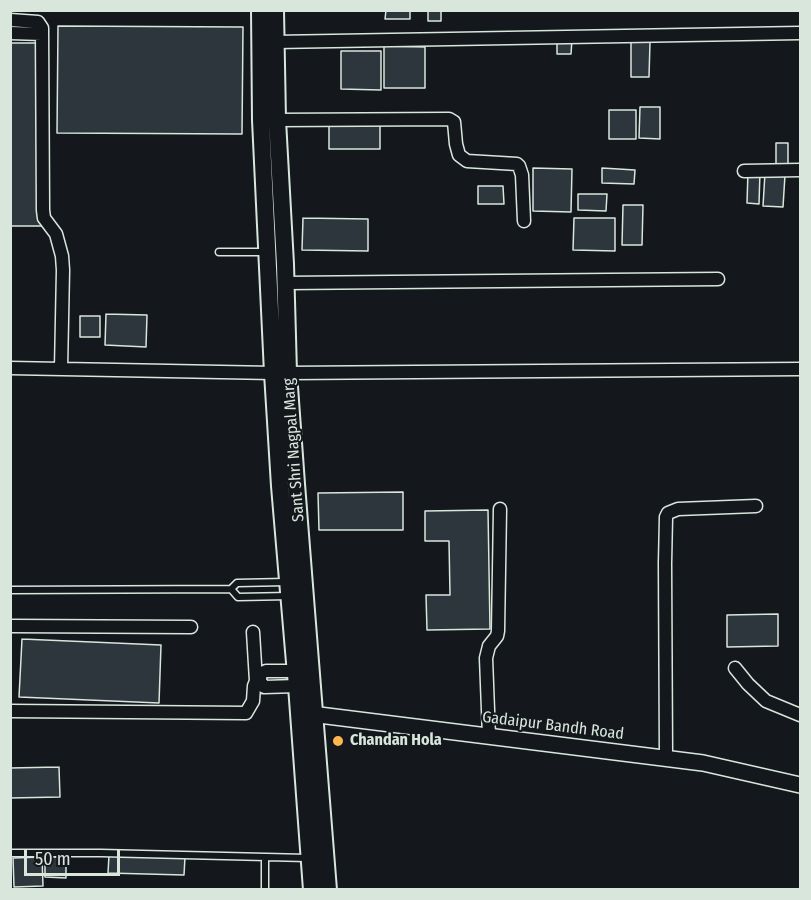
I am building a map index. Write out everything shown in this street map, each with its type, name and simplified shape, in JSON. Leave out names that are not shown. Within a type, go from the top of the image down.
[{"type":"main road","name":"Sant Shri Nagpal Marg","points":[[260,10],[261,120],[267,252],[280,373],[296,484],[307,714],[312,890]]},
{"type":"main road","name":"Sant Shri Nagpal Marg","points":[[275,10],[277,120],[285,283],[280,373],[280,486],[297,678],[307,714],[328,890]]},
{"type":"street","points":[[10,20],[38,22],[41,26],[43,210],[44,218],[56,234],[62,256],[61,369]]},
{"type":"street","points":[[10,33],[42,34]]},
{"type":"street","points":[[275,42],[801,33]]},
{"type":"street","points":[[277,120],[449,118],[454,122],[459,155],[467,161],[519,166],[522,175],[524,221]]},
{"type":"street","points":[[744,171],[801,170]]},
{"type":"street","points":[[285,283],[718,279]]},
{"type":"street","points":[[10,368],[280,373],[801,369]]},
{"type":"street","points":[[666,759],[666,517],[668,513],[678,509],[756,506]]},
{"type":"street","points":[[489,736],[486,664],[489,646],[498,631],[500,509]]},
{"type":"street","points":[[10,626],[191,627]]},
{"type":"street","points":[[253,632],[258,681],[264,687],[297,678]]},
{"type":"street","points":[[735,668],[766,700],[801,715]]},
{"type":"street","points":[[10,711],[246,713],[254,701],[254,686],[258,681]]},
{"type":"street","name":"Gadaipur Bandh Road","points":[[307,714],[703,763],[801,785]]},
{"type":"lane","points":[[219,252],[267,252]]},
{"type":"lane","points":[[10,590],[231,589],[237,583],[289,589]]},
{"type":"lane","points":[[231,589],[238,597],[289,589]]},
{"type":"lane","points":[[10,852],[311,859]]},
{"type":"lane","points":[[265,857],[265,890]]},
{"type":"building","points":[[386,10],[410,10],[410,19],[385,19]]},
{"type":"building","points":[[428,10],[441,10],[441,21],[428,21]]},
{"type":"building","points":[[58,26],[243,27],[242,134],[57,133]]},
{"type":"building","points":[[557,39],[572,39],[571,54],[557,54]]},
{"type":"building","points":[[631,40],[650,42],[649,77],[631,77]]},
{"type":"building","points":[[10,43],[38,43],[42,226],[10,226]]},
{"type":"building","points":[[384,46],[425,47],[425,88],[384,88]]},
{"type":"building","points":[[341,51],[381,51],[381,90],[341,89]]},
{"type":"building","points":[[640,107],[660,107],[660,139],[639,138]]},
{"type":"building","points":[[609,110],[636,110],[636,139],[609,139]]},
{"type":"building","points":[[329,119],[380,120],[380,149],[329,149]]},
{"type":"building","points":[[776,143],[788,143],[788,169],[776,169]]},
{"type":"building","points":[[533,168],[572,169],[571,212],[533,211]]},
{"type":"building","points":[[602,168],[635,170],[634,184],[602,183]]},
{"type":"building","points":[[748,171],[760,172],[759,204],[747,203]]},
{"type":"building","points":[[765,173],[785,175],[783,207],[763,206]]},
{"type":"building","points":[[478,186],[503,186],[504,204],[478,204]]},
{"type":"building","points":[[578,194],[607,194],[606,211],[578,210]]},
{"type":"building","points":[[623,205],[643,205],[642,245],[622,245]]},
{"type":"building","points":[[303,218],[368,219],[368,251],[302,250]]},
{"type":"building","points":[[574,218],[615,218],[615,251],[573,250]]},
{"type":"building","points":[[106,314],[147,315],[146,347],[105,345]]},
{"type":"building","points":[[80,316],[100,316],[100,337],[80,337]]},
{"type":"building","points":[[403,492],[403,530],[319,530],[318,493]]},
{"type":"building","points":[[488,510],[490,629],[427,630],[426,595],[450,595],[449,541],[425,541],[425,511]]},
{"type":"building","points":[[778,614],[778,646],[727,647],[727,615]]},
{"type":"building","points":[[22,639],[161,645],[159,703],[19,697]]},
{"type":"building","points":[[59,767],[60,797],[10,798],[10,768]]},
{"type":"building","points":[[109,855],[185,857],[184,875],[108,873]]},
{"type":"building","points":[[42,857],[43,886],[14,887],[13,858]]},
{"type":"building","points":[[45,857],[66,857],[66,878],[45,877]]},
{"type":"place","name":"Chandan Hola","points":[[338,741]]}]
